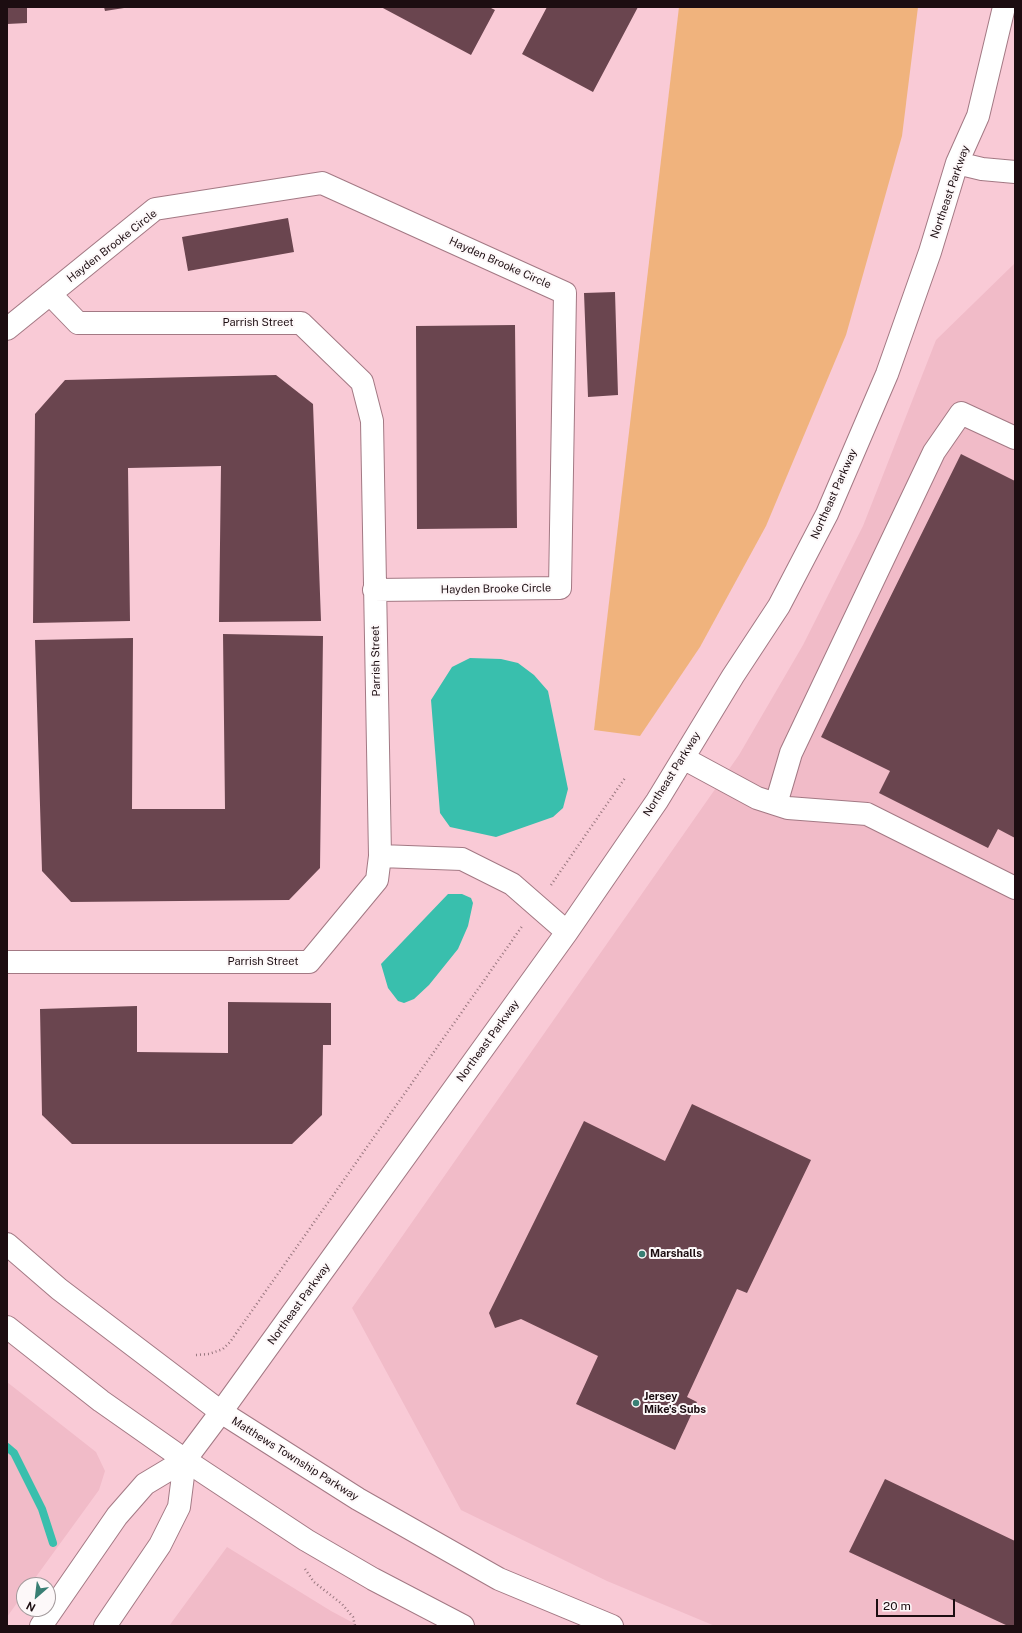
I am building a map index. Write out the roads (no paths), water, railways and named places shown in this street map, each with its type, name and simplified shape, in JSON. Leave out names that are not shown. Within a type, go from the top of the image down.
[{"type":"street","name":"Northeast Parkway","points":[[41,1626],[117,1516],[144,1484],[185,1460],[221,1412],[567,932],[657,801],[732,676],[779,606],[827,514],[887,374],[930,252],[957,163],[978,116],[1004,7]]},
{"type":"street","points":[[957,163],[982,169],[1015,172]]},
{"type":"street","name":"Hayden Brooke Circle","points":[[7,329],[155,210],[322,183],[565,293],[560,588],[374,590]]},
{"type":"street","name":"Parrish Street","points":[[7,962],[309,962],[377,880],[380,856],[372,421],[362,382],[301,323],[78,323],[50,294]]},
{"type":"street","points":[[776,804],[791,753],[934,452],[961,413],[1015,438]]},
{"type":"street","points":[[683,758],[757,798],[788,808],[867,814],[1015,888]]},
{"type":"street","points":[[380,856],[462,859],[512,884],[567,932]]},
{"type":"street","name":"Matthews Township Parkway","points":[[7,1244],[59,1289],[221,1412],[358,1499],[499,1579],[612,1626]]},
{"type":"street","points":[[7,1327],[101,1401],[185,1460],[306,1540],[374,1579],[463,1626]]},
{"type":"street","name":"Northeast Parkway","points":[[105,1626],[160,1545],[179,1507],[185,1460]]},
{"type":"waterway","points":[[7,1447],[14,1453],[42,1509],[53,1543]]},
{"type":"place","name":"Marshalls","points":[[642,1254]]},
{"type":"place","name":"Jersey Mike's Subs","points":[[636,1403]]}]
